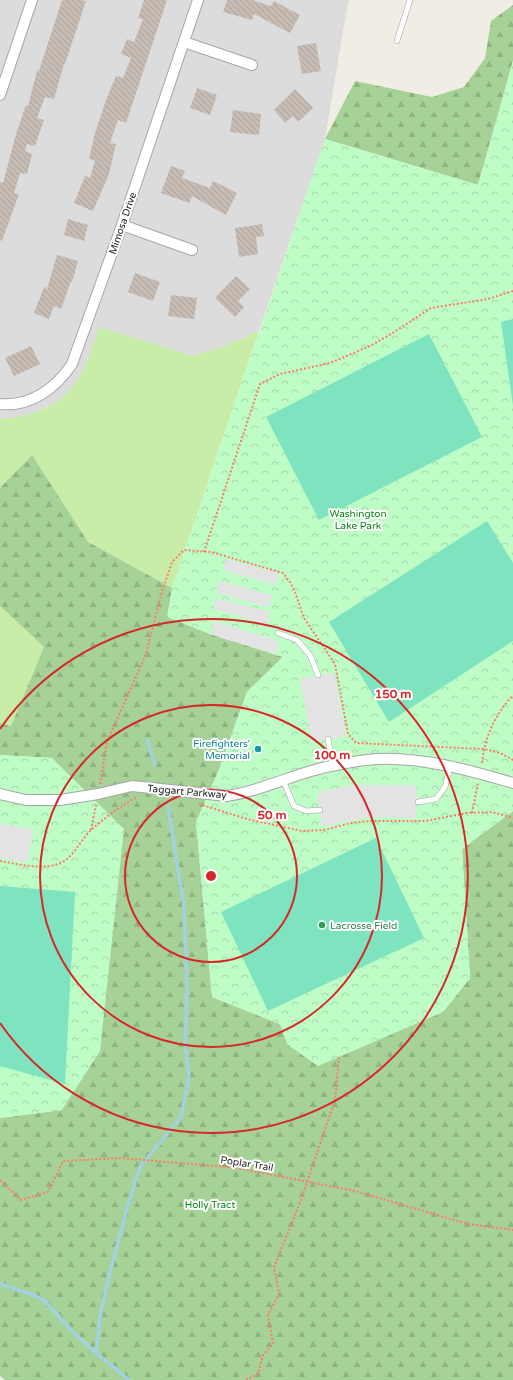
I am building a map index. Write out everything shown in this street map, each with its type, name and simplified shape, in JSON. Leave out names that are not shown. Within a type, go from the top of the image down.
[{"type":"street","points":[[0,95],[32,0]]},
{"type":"street","name":"Mimosa Drive","points":[[0,404],[13,404],[38,396],[55,386],[72,364],[122,226],[198,0]]},
{"type":"street","points":[[184,42],[252,65]]},
{"type":"street","points":[[122,226],[192,250]]},
{"type":"street","name":"Taggart Parkway","points":[[0,794],[26,800],[60,800],[98,794],[132,786],[226,796],[241,794],[311,771],[377,759],[416,761],[450,765],[513,783]]},
{"type":"lane","points":[[397,41],[410,0]]},
{"type":"lane","points":[[278,633],[297,640],[310,655],[318,675]]},
{"type":"lane","points":[[328,739],[333,766]]},
{"type":"lane","points":[[418,802],[436,799],[445,787],[450,765]]},
{"type":"lane","points":[[282,780],[294,806],[306,812],[320,810]]},
{"type":"path","points":[[204,552],[260,384],[280,374],[330,363],[370,346],[431,308],[469,303],[513,291]]},
{"type":"path","points":[[100,786],[107,742],[146,654],[161,595],[172,562],[184,550],[210,552],[283,573],[290,582],[304,618],[335,664],[348,734],[356,743],[484,749],[500,753],[513,760]]},
{"type":"path","points":[[484,749],[493,721],[506,702],[513,695]]},
{"type":"path","points":[[0,862],[39,867],[58,864],[69,858],[91,830],[117,809],[137,797],[144,798]]},
{"type":"path","points":[[91,830],[97,802]]},
{"type":"path","points":[[194,803],[247,819],[302,831],[324,830],[351,823],[370,821],[426,821],[466,813],[492,812],[513,818]]},
{"type":"path","points":[[246,1380],[258,1374],[263,1355],[273,1344],[268,1316],[279,1294],[274,1267],[300,1203],[335,1100],[338,1057]]},
{"type":"path","name":"Poplar Trail","points":[[0,1180],[21,1200],[48,1192],[63,1161],[120,1158],[237,1168],[355,1191],[468,1224],[513,1230]]},
{"type":"shaded area","points":[[0,0],[349,0],[325,139],[259,331],[222,347],[193,356],[99,328],[90,356],[78,381],[69,392],[52,405],[36,412],[17,418],[0,419]]},
{"type":"shaded area","points":[[226,559],[279,573],[276,585],[223,570]]},
{"type":"shaded area","points":[[219,581],[272,595],[269,607],[216,593]]},
{"type":"shaded area","points":[[216,598],[270,612],[267,624],[213,609]]},
{"type":"shaded area","points":[[214,621],[279,641],[275,654],[210,634]]},
{"type":"shaded area","points":[[334,672],[346,736],[312,742],[300,679]]},
{"type":"shaded area","points":[[354,785],[416,785],[418,802],[415,819],[389,817],[364,818],[322,827],[317,792]]},
{"type":"shaded area","points":[[0,823],[33,830],[27,863],[0,858]]},
{"type":"green space","points":[[513,5],[513,61],[478,185],[325,139],[355,81],[432,97],[464,87],[485,58],[491,21]]},
{"type":"green space","name":"Washington Lake Park","points":[[513,61],[513,811],[462,849],[470,978],[443,1012],[318,1066],[288,1045],[280,1024],[212,997],[196,822],[219,770],[247,692],[283,657],[210,634],[167,617],[172,588],[325,139],[478,185]]},
{"type":"green space","points":[[513,319],[513,406],[501,322]]},
{"type":"green space","points":[[99,327],[193,356],[222,347],[259,331],[172,588],[88,542],[32,455],[0,488],[0,419],[13,418],[33,413],[60,400],[78,380],[90,355]]},
{"type":"green space","points":[[429,334],[482,437],[319,520],[266,417]]},
{"type":"green space","name":"Holly Tract","points":[[32,455],[88,542],[172,588],[168,617],[210,634],[283,657],[247,692],[219,770],[196,822],[212,997],[280,1024],[288,1045],[443,1012],[470,978],[462,849],[513,811],[513,1380],[5,1380],[0,1376],[0,1118],[62,1110],[52,758],[0,755],[0,723],[11,726],[44,647],[0,606],[0,488]]},
{"type":"green space","points":[[487,521],[513,563],[513,641],[389,722],[329,622]]},
{"type":"green space","points":[[0,606],[44,647],[11,726],[0,723]]},
{"type":"green space","points":[[0,755],[52,758],[124,829],[100,1051],[62,1110],[1,1118],[0,1118]]},
{"type":"green space","name":"Lacrosse Field","points":[[376,838],[424,938],[268,1011],[221,912]]},
{"type":"green space","points":[[0,886],[75,892],[65,1084],[0,1066]]},
{"type":"building","points":[[62,0],[86,1],[64,64],[54,99],[45,97],[37,118],[44,120],[35,146],[27,144],[25,151],[32,154],[27,174],[20,173],[14,193],[19,194],[2,241],[0,240],[0,182],[3,183],[16,134],[26,105],[28,106],[37,71],[39,71]]},
{"type":"building","points":[[144,0],[167,0],[126,123],[118,120],[110,143],[116,144],[109,174],[93,211],[74,203],[85,176],[90,178],[95,160],[89,159],[95,133],[116,76],[123,78],[131,58],[121,54],[127,39],[134,42],[143,19],[138,18]]},
{"type":"building","points":[[227,0],[252,0],[271,6],[274,1],[300,15],[290,33],[254,14],[252,20],[223,12]]},
{"type":"building","points":[[316,43],[321,71],[302,74],[297,46]]},
{"type":"building","points":[[197,88],[217,95],[210,115],[190,108]]},
{"type":"building","points":[[295,89],[313,108],[298,122],[293,116],[285,123],[274,110]]},
{"type":"building","points":[[233,110],[261,114],[259,135],[230,132]]},
{"type":"building","points":[[171,166],[185,171],[182,178],[210,188],[213,181],[237,193],[226,215],[192,196],[189,203],[161,193]]},
{"type":"building","points":[[68,219],[88,225],[84,241],[64,235]]},
{"type":"building","points":[[262,224],[264,236],[256,237],[258,254],[239,257],[235,228]]},
{"type":"building","points":[[57,255],[78,261],[72,282],[71,281],[61,309],[54,306],[49,319],[34,313],[44,287],[47,289]]},
{"type":"building","points":[[135,273],[160,282],[153,301],[128,292]]},
{"type":"building","points":[[236,276],[250,289],[238,301],[244,307],[235,317],[215,298]]},
{"type":"building","points":[[171,295],[197,298],[194,319],[168,316]]},
{"type":"building","points":[[31,346],[40,364],[14,376],[5,358]]},
{"type":"waterway","points":[[147,740],[155,765]]},
{"type":"waterway","points":[[96,1353],[101,1311],[110,1272],[140,1167],[181,1117],[189,1077],[185,1045],[187,988],[184,906],[168,807]]},
{"type":"waterway","points":[[0,1284],[44,1300],[74,1333],[129,1380]]},
{"type":"place","name":"Firefighters' Memorial","points":[[258,749]]},
{"type":"place","name":"Lacrosse Field","points":[[322,925]]}]
